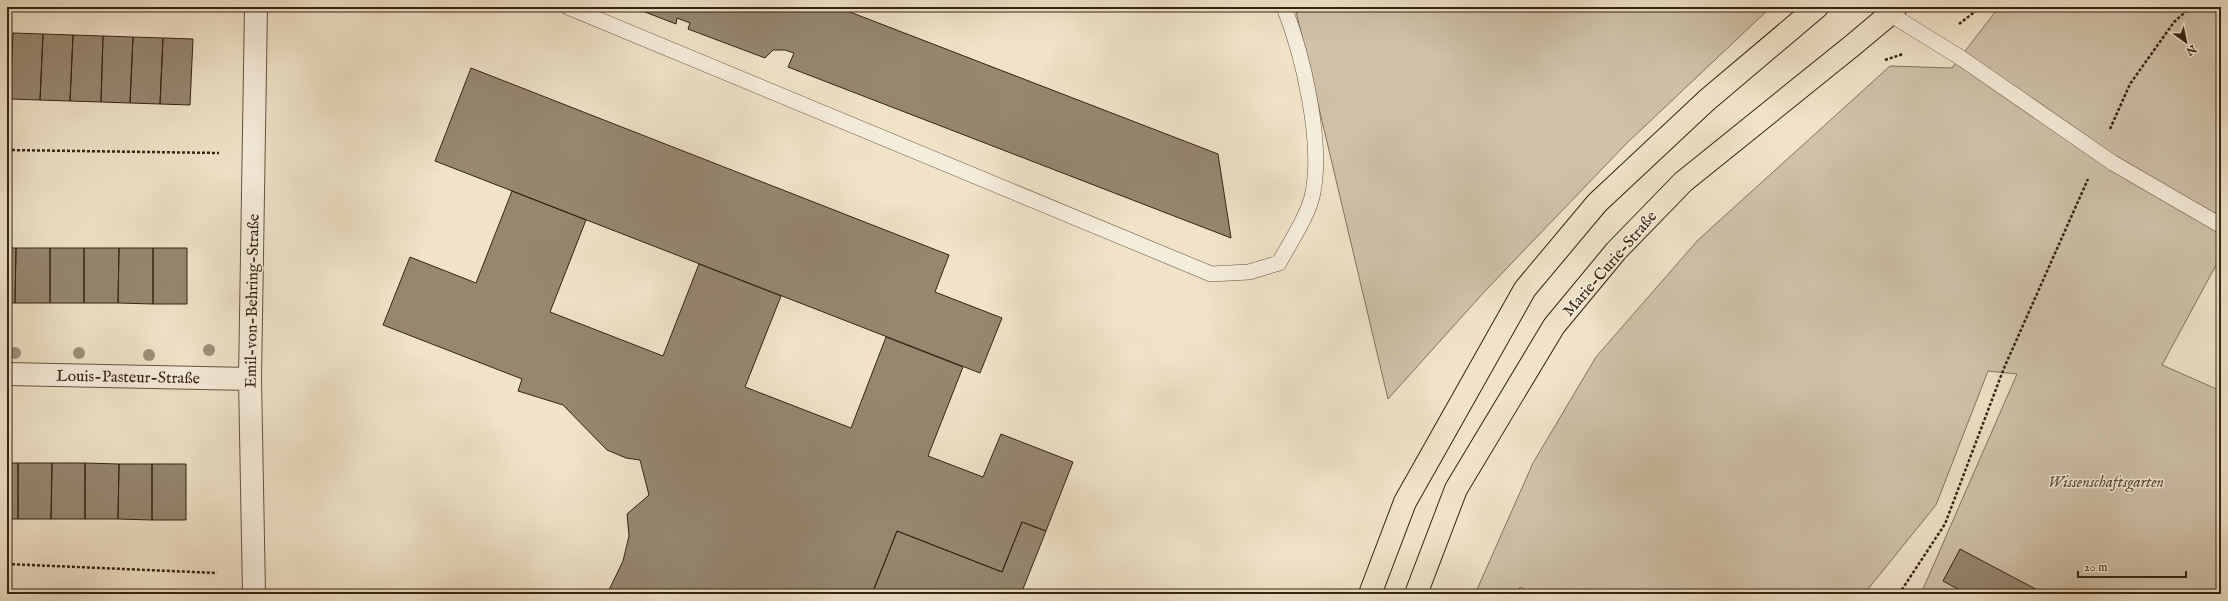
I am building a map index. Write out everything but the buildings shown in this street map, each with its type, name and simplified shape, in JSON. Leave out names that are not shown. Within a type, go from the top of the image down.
[{"type":"main road","points":[[1370,594],[1405,502],[1525,289],[1597,203],[1707,100],[1818,7]]},
{"type":"main road","name":"Marie-Curie-Straße","points":[[1416,594],[1456,489],[1559,320],[1616,251],[1683,182],[1893,11]]},
{"type":"street","name":"Emil-von-Behring-Straße","points":[[254,594],[250,379],[256,7]]},
{"type":"street","name":"Louis-Pasteur-Straße","points":[[7,374],[250,379]]},
{"type":"lane","points":[[568,7],[1211,274],[1249,272],[1279,263],[1300,225],[1314,192],[1314,137],[1306,87],[1290,22],[1284,7]]},
{"type":"lane","points":[[1893,11],[2100,154],[2220,225]]},
{"type":"path","points":[[1899,594],[1945,524],[2004,368],[2130,84],[2174,22],[2191,7]]},
{"type":"path","points":[[7,150],[219,153]]},
{"type":"path","points":[[7,564],[217,573]]},
{"type":"green space","points":[[1295,7],[1771,7],[1627,143],[1485,291],[1388,399]]},
{"type":"green space","name":"Wissenschaftsgarten","points":[[1999,7],[2221,7],[2221,256],[2162,365],[2221,391],[2221,594],[1918,594],[1923,589],[2017,374],[1988,371],[1936,505],[1864,594],[1534,594],[1520,587],[1517,594],[1475,594],[1533,463],[1596,357],[1698,240],[1890,66],[1952,68]]}]
